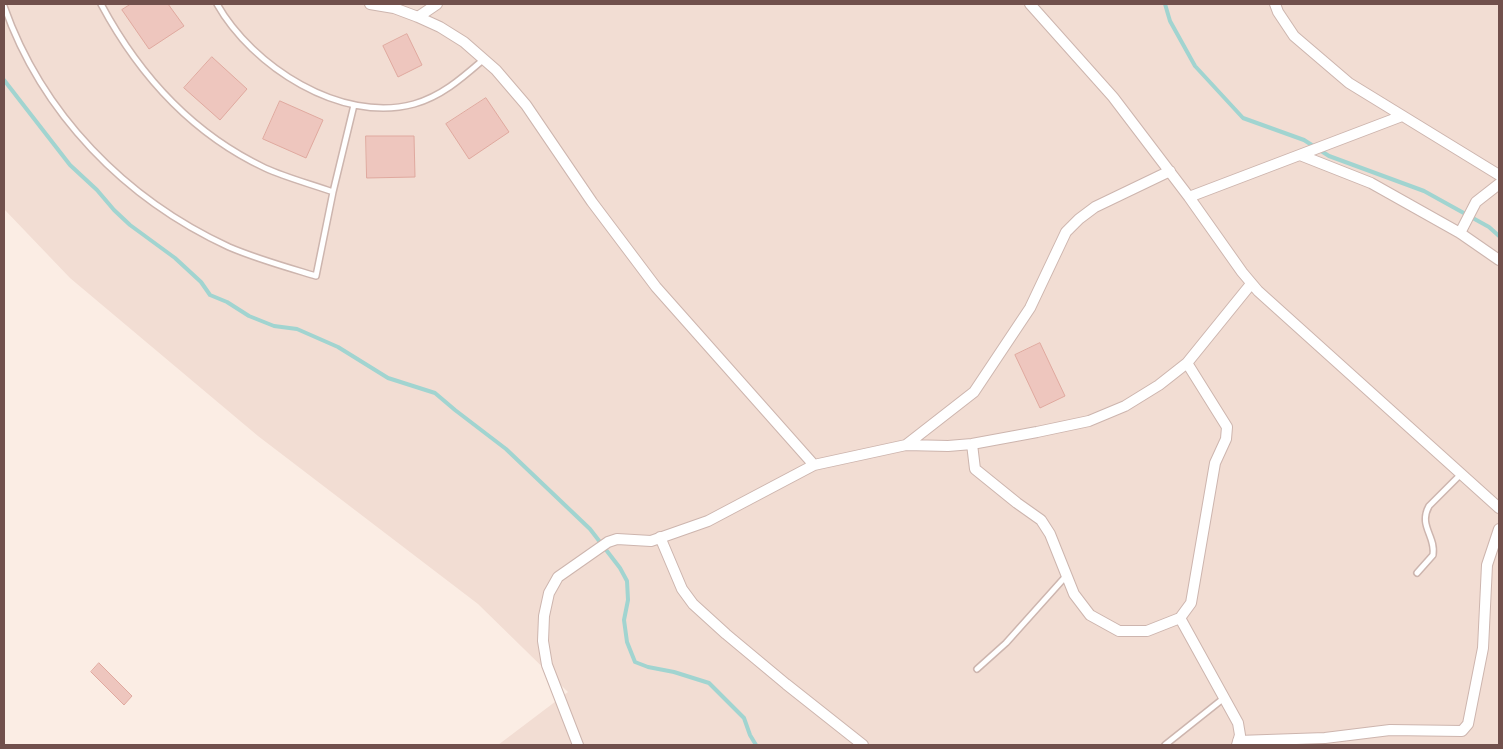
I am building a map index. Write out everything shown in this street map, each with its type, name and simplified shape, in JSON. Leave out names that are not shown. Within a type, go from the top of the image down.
[{"type":"street","points":[[370,4],[394,8],[440,27],[464,42],[484,59],[526,104],[592,202],[656,287],[814,465]]},
{"type":"street","points":[[418,17],[437,4]]},
{"type":"street","points":[[1030,4],[1112,97],[1170,171],[1258,292],[1499,508]]},
{"type":"street","points":[[1275,4],[1278,12],[1294,36],[1349,83],[1499,175]]},
{"type":"street","points":[[1189,197],[1402,116]]},
{"type":"street","points":[[1304,153],[1370,183],[1461,230],[1499,260]]},
{"type":"street","points":[[906,445],[974,392],[1030,308],[1066,232],[1095,207],[1170,171]]},
{"type":"street","points":[[1461,230],[1476,202],[1499,184]]},
{"type":"street","points":[[578,745],[547,665],[542,642],[544,616],[549,593],[558,577],[608,542],[617,539],[651,541],[708,521],[814,465],[906,445],[948,446],[972,444],[1089,421],[1125,406],[1187,363],[1252,284]]},
{"type":"street","points":[[972,444],[975,468],[1016,503],[1041,520],[1050,534],[1074,594],[1090,615],[1119,631],[1147,631],[1180,618],[1191,602],[1214,463],[1226,439],[1227,427],[1187,363]]},
{"type":"street","points":[[1180,618],[1238,723],[1240,735],[1238,743],[1325,738],[1390,730],[1462,731],[1468,724],[1483,648],[1487,565],[1499,529]]},
{"type":"street","points":[[660,537],[682,589],[693,604],[779,678],[863,745]]},
{"type":"lane","points":[[101,4],[144,72],[174,106],[191,121],[228,147],[254,162],[333,192]]},
{"type":"lane","points":[[217,4],[240,37],[276,68],[311,89],[340,102],[354,105],[390,108],[426,100],[451,87],[484,59]]},
{"type":"lane","points":[[4,6],[21,49],[57,108],[94,152],[125,181],[187,225],[230,247],[316,276],[333,192],[354,105]]},
{"type":"lane","points":[[1418,573],[1434,555],[1433,546],[1424,522],[1426,511],[1461,473]]},
{"type":"lane","points":[[977,669],[1006,643],[1066,576]]},
{"type":"lane","points":[[1165,745],[1224,698]]},
{"type":"shaded area","points":[[4,4],[1499,4],[1499,745],[498,745],[568,692],[478,604],[258,436],[70,278],[4,209]]},
{"type":"building","points":[[131,4],[168,4],[184,26],[149,49],[122,10]]},
{"type":"building","points":[[407,34],[422,65],[398,77],[383,46]]},
{"type":"building","points":[[212,57],[247,89],[220,120],[184,88]]},
{"type":"building","points":[[486,98],[509,132],[469,159],[446,124]]},
{"type":"building","points":[[280,101],[323,120],[306,158],[263,139]]},
{"type":"building","points":[[366,136],[414,136],[415,177],[367,178]]},
{"type":"building","points":[[1040,343],[1065,396],[1040,408],[1015,355]]},
{"type":"building","points":[[99,663],[132,696],[124,705],[91,672]]},
{"type":"waterway","points":[[1165,4],[1170,21],[1195,66],[1243,118],[1304,140],[1329,156],[1424,191],[1489,227],[1499,236]]},
{"type":"waterway","points":[[4,80],[70,165],[130,225],[175,258],[201,282],[210,295],[227,302],[249,316],[274,326],[297,329],[338,347],[388,378],[435,393],[506,449],[590,529],[620,568],[627,581],[628,600],[624,620],[627,642],[635,662],[709,683],[744,718],[756,745]]}]
